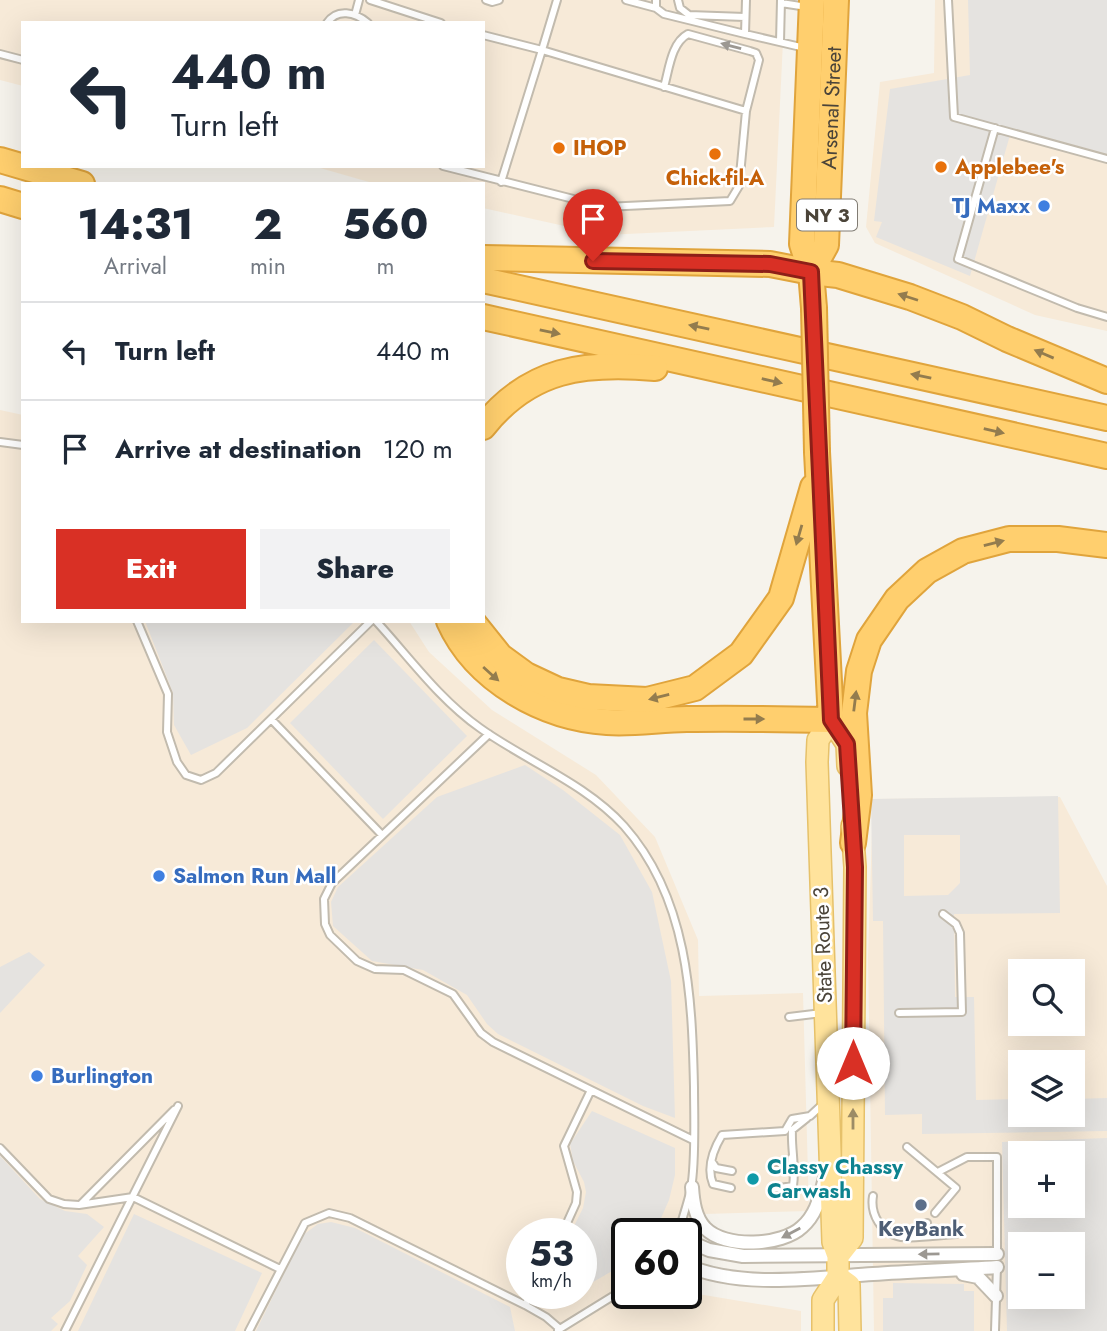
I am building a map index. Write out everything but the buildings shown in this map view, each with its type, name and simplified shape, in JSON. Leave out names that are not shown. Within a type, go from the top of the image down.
[{"type":"highway","name":"Arsenal Street","points":[[811,272],[826,245],[836,0]]},
{"type":"highway","name":"Arsenal Street","points":[[811,4],[802,244],[811,272]]},
{"type":"highway","points":[[0,160],[21,167]]},
{"type":"highway","points":[[24,168],[67,182]]},
{"type":"highway","points":[[0,199],[21,205]]},
{"type":"highway","points":[[485,258],[770,264],[838,275],[911,297],[962,317],[1107,381]]},
{"type":"highway","name":"State Route 3","points":[[811,272],[831,720]]},
{"type":"highway","points":[[485,280],[1107,418]]},
{"type":"highway","points":[[485,317],[1107,456]]},
{"type":"highway","points":[[485,425],[493,415],[522,391],[552,375],[579,368],[615,365],[736,373]]},
{"type":"highway","points":[[474,623],[500,656],[527,675],[558,690],[587,696],[647,700],[695,688],[741,654],[780,598],[818,461]]},
{"type":"highway","points":[[853,843],[859,796],[854,713],[859,671],[869,639],[897,599],[927,571],[963,551],[1009,539],[1058,539],[1107,545]]},
{"type":"highway","points":[[450,623],[472,657],[505,687],[555,713],[608,722],[686,719],[831,720]]},
{"type":"main road","name":"State Route 3","points":[[838,1267],[852,1238],[853,843],[847,744],[831,720],[818,740],[825,1013],[833,1242],[838,1267],[849,1285],[850,1331]]},
{"type":"main road","points":[[823,1331],[823,1300],[838,1267]]},
{"type":"street","points":[[691,1187],[698,1219],[711,1233],[738,1242],[778,1240],[796,1232],[819,1204],[830,1154]]},
{"type":"street","points":[[702,1246],[727,1255],[838,1267],[941,1271],[978,1277],[996,1296]]},
{"type":"street","points":[[702,1271],[732,1278],[838,1267],[997,1261]]},
{"type":"street","points":[[941,1271],[997,1261]]},
{"type":"lane","points":[[355,15],[359,0]]},
{"type":"lane","points":[[370,0],[435,21]]},
{"type":"lane","points":[[486,0],[499,0]]},
{"type":"lane","points":[[501,182],[557,0]]},
{"type":"lane","points":[[626,0],[656,4],[664,14],[809,48]]},
{"type":"lane","points":[[678,0],[680,8],[689,18]]},
{"type":"lane","points":[[745,34],[746,0]]},
{"type":"lane","points":[[948,0],[954,117],[1107,159]]},
{"type":"lane","points":[[780,42],[781,1],[811,4]]},
{"type":"lane","points":[[329,21],[337,13],[355,15],[365,21]]},
{"type":"lane","points":[[689,18],[756,14]]},
{"type":"lane","points":[[772,15],[781,15]]},
{"type":"lane","points":[[450,168],[605,207],[730,201],[739,186],[747,111],[760,60],[756,53],[688,34],[681,37],[675,50],[664,87]]},
{"type":"lane","points":[[485,36],[747,111]]},
{"type":"lane","points":[[0,54],[21,59]]},
{"type":"lane","points":[[995,128],[958,259],[1077,308],[1107,317]]},
{"type":"lane","points":[[0,442],[21,446]]},
{"type":"lane","points":[[137,623],[168,694],[167,732],[177,762],[186,775],[201,780],[216,773],[371,623]]},
{"type":"lane","points":[[375,623],[447,701],[489,734],[574,786],[607,810],[625,827],[663,887],[681,939],[692,1022],[691,1187],[682,1218]]},
{"type":"lane","points":[[271,719],[382,835]]},
{"type":"lane","points":[[489,734],[328,888],[324,899],[324,917],[330,934],[363,965],[375,969],[404,970],[453,994],[486,1037],[693,1140]]},
{"type":"lane","points":[[898,1013],[962,1012],[960,933],[956,924],[943,914]]},
{"type":"lane","points":[[789,1017],[825,1013]]},
{"type":"lane","points":[[569,1218],[578,1192],[564,1146],[591,1090]]},
{"type":"lane","points":[[774,1170],[784,1170],[790,1165],[792,1130],[828,1100]]},
{"type":"lane","points":[[65,1331],[178,1106],[79,1205]]},
{"type":"lane","points":[[731,1188],[713,1184],[710,1177],[712,1153],[722,1135],[785,1131],[792,1119],[809,1116]]},
{"type":"lane","points":[[908,1147],[956,1188],[935,1213]]},
{"type":"lane","points":[[0,1148],[49,1199],[79,1205],[132,1197],[280,1269]]},
{"type":"lane","points":[[774,1189],[793,1186],[796,1168],[792,1155]]},
{"type":"lane","points":[[938,1172],[967,1157],[997,1157],[995,1331]]},
{"type":"lane","points":[[711,1160],[716,1168],[732,1171]]},
{"type":"lane","points":[[873,1196],[871,1206],[874,1218],[899,1237],[956,1234]]},
{"type":"lane","points":[[249,1331],[305,1223],[322,1214],[337,1214],[350,1218],[506,1295]]},
{"type":"lane","points":[[915,1236],[927,1223]]},
{"type":"lane","points":[[533,1309],[546,1317],[558,1330],[611,1297]]},
{"type":"shaded area","points":[[0,0],[785,0],[774,227],[605,235],[485,208],[485,182],[369,182],[320,168],[485,168],[485,21],[21,21],[21,85],[0,80]]},
{"type":"shaded area","points":[[935,0],[1107,0],[1107,331],[1035,315],[875,243],[866,227],[880,82],[934,73]]},
{"type":"shaded area","points":[[968,0],[1107,0],[1107,154],[1012,128],[970,276],[876,237],[882,222],[874,221],[890,89],[970,75]]},
{"type":"shaded area","name":"Salmon Run Mall","points":[[0,410],[21,415],[21,623],[410,623],[429,652],[492,710],[596,775],[655,837],[698,940],[699,996],[803,993],[809,1211],[704,1214],[701,1218],[611,1218],[611,1309],[702,1309],[702,1295],[801,1311],[801,1331],[0,1331]]},
{"type":"shaded area","points":[[146,623],[353,623],[247,728],[191,755],[174,725],[173,693]]},
{"type":"shaded area","points":[[374,640],[467,736],[383,819],[290,723]]},
{"type":"shaded area","points":[[525,765],[563,790],[620,835],[652,892],[671,981],[675,1118],[643,1106],[498,1034],[487,1024],[467,995],[423,970],[372,961],[333,926],[331,902],[338,887],[437,797]]},
{"type":"shaded area","points":[[1058,796],[1060,913],[954,914],[955,997],[974,997],[976,1100],[1008,1099],[1008,1127],[1085,1127],[1085,1099],[1107,1098],[1107,1131],[922,1134],[922,1114],[885,1115],[883,921],[873,921],[871,799]],"holes":[[[904,835],[960,835],[960,883],[948,895],[904,896]]]},
{"type":"shaded area","points":[[1060,797],[1107,886],[1107,1331],[874,1331],[868,957],[873,799]]},
{"type":"shaded area","points":[[29,952],[45,965],[0,1013],[0,967]]},
{"type":"shaded area","points":[[592,1111],[675,1148],[675,1175],[661,1218],[611,1218],[611,1272],[597,1280],[597,1218],[578,1218],[586,1192],[573,1161],[570,1144]]},
{"type":"shaded area","points":[[1107,1138],[1107,1331],[1007,1331],[1002,1142],[1008,1142],[1008,1218],[1085,1218],[1085,1141],[1028,1141]]},
{"type":"shaded area","points":[[0,1156],[40,1199],[65,1211],[87,1214],[104,1227],[78,1256],[87,1265],[70,1301],[51,1318],[58,1324],[51,1331],[0,1331]]},
{"type":"shaded area","points":[[134,1214],[262,1273],[235,1331],[78,1331]]},
{"type":"shaded area","points":[[331,1222],[355,1228],[506,1305],[506,1309],[510,1309],[515,1331],[256,1331],[303,1235],[318,1224]]},
{"type":"shaded area","points":[[893,1283],[964,1284],[964,1291],[974,1291],[974,1331],[883,1331],[883,1298],[893,1298]]},
{"type":"place","name":"IHOP","points":[[559,148]]},
{"type":"place","name":"Chick-fil-A","points":[[715,154]]},
{"type":"place","name":"Applebee's","points":[[941,167]]},
{"type":"place","name":"TJ Maxx","points":[[1044,206]]},
{"type":"place","name":"Salmon Run Mall","points":[[159,876]]},
{"type":"place","name":"Burlington","points":[[37,1076]]},
{"type":"place","name":"Classy Chassy Carwash","points":[[753,1179]]},
{"type":"place","name":"KeyBank","points":[[921,1205]]},
{"type":"route","points":[[593,261],[770,264],[811,272],[831,720],[847,744],[855,867],[853,1063]]}]
